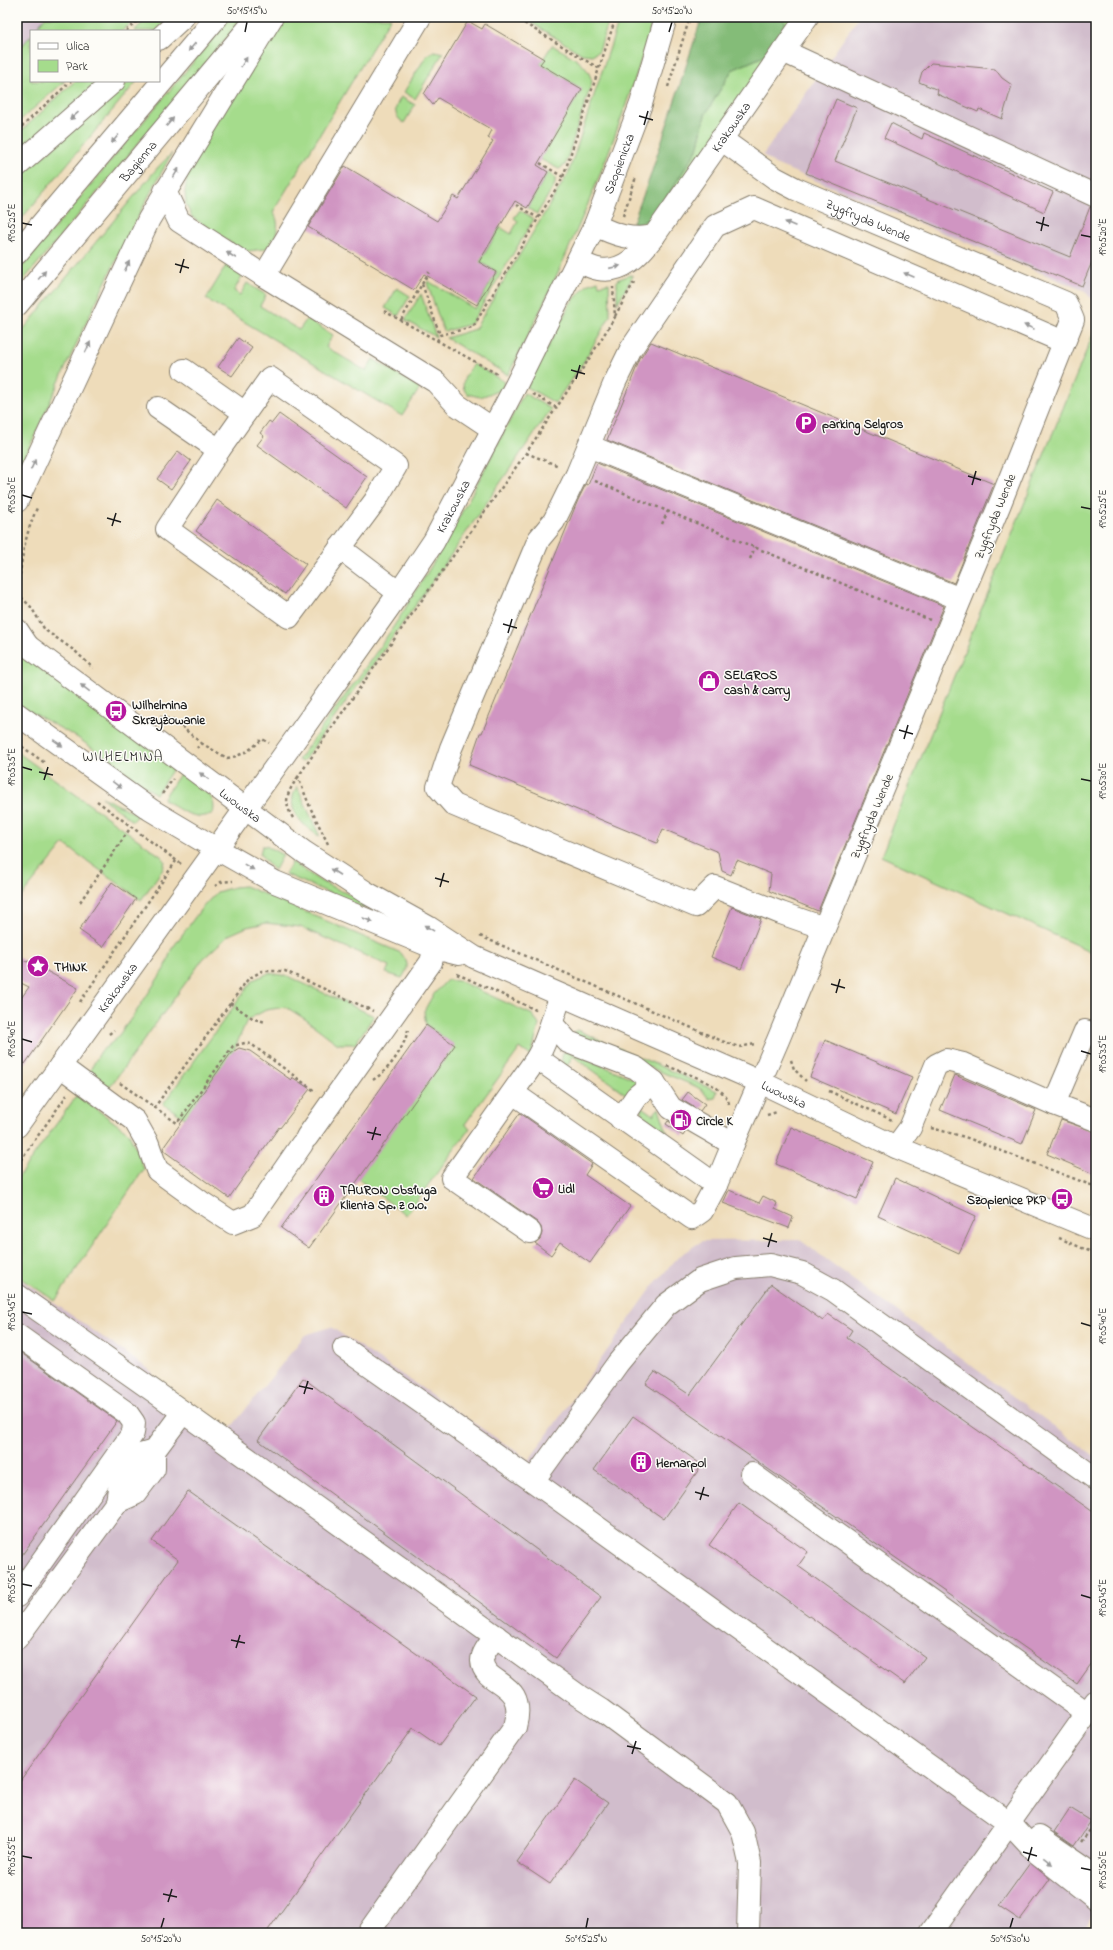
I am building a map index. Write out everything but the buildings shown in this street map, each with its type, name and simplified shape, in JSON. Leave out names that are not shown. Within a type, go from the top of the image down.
[{"type":"street","points":[[160,38],[183,17]]},
{"type":"street","points":[[17,253],[217,17]]},
{"type":"street","name":"Bagienna","points":[[17,305],[258,17]]},
{"type":"street","points":[[17,501],[129,262],[165,191],[272,17]]},
{"type":"street","points":[[264,276],[420,17]]},
{"type":"street","name":"Szopienicka","points":[[578,261],[595,225],[641,104],[666,17]]},
{"type":"street","name":"Krakowska","points":[[17,1126],[215,848],[284,755],[434,541],[493,429],[578,261],[598,269],[614,269],[626,264],[636,257],[654,236],[807,17]]},
{"type":"street","points":[[783,51],[1096,196]]},
{"type":"street","points":[[17,166],[113,82]]},
{"type":"street","name":"Zygfryda Wende","points":[[513,1093],[692,1218],[702,1211],[716,1185],[760,1082],[960,599],[1073,320],[1066,303],[796,190],[775,178],[721,139]]},
{"type":"street","points":[[165,191],[179,221],[264,276],[436,382],[457,405],[493,429]]},
{"type":"street","points":[[824,928],[780,913],[715,887],[696,906],[454,805],[438,787],[454,742],[539,539],[554,520],[589,446],[614,382],[631,349],[714,226],[754,208],[1064,342]]},
{"type":"street","points":[[595,225],[608,232],[628,238],[643,239],[654,236]]},
{"type":"street","points":[[184,370],[245,413]]},
{"type":"street","points":[[270,378],[396,466],[375,501],[289,617],[167,529],[219,450],[270,378]]},
{"type":"street","points":[[158,408],[219,450]]},
{"type":"street","points":[[589,446],[960,599]]},
{"type":"street","points":[[340,548],[399,593]]},
{"type":"street","name":"Lwowska","points":[[20,638],[304,852],[367,893],[428,927],[474,957],[760,1082],[896,1147],[1096,1230]]},
{"type":"street","name":"Lwowska","points":[[17,714],[151,810],[275,882],[435,948],[474,957]]},
{"type":"street","points":[[60,1066],[135,1121],[148,1144],[157,1170],[233,1223],[253,1215],[430,962],[435,948]]},
{"type":"street","points":[[542,1060],[552,1024],[552,1017],[561,996]]},
{"type":"street","points":[[552,1024],[568,1042],[636,1068],[654,1082],[671,1108],[733,1144]]},
{"type":"street","points":[[1054,1104],[1085,1031],[1096,1035]]},
{"type":"street","points":[[530,1232],[452,1178],[513,1093],[542,1060],[568,1042]]},
{"type":"street","points":[[542,1060],[621,1119],[716,1185]]},
{"type":"street","points":[[896,1147],[910,1128],[936,1065],[946,1060],[963,1064],[1054,1104],[1096,1120]]},
{"type":"street","points":[[621,1119],[636,1097],[654,1082]]},
{"type":"street","points":[[533,1481],[618,1363],[666,1305],[700,1280],[736,1268],[770,1265],[802,1273],[833,1290],[1096,1479]]},
{"type":"street","points":[[17,1295],[601,1710],[727,1802],[743,1832],[750,1863],[748,1933]]},
{"type":"street","points":[[17,1334],[127,1413],[134,1423],[133,1433],[17,1596]]},
{"type":"street","points":[[344,1348],[533,1481],[1010,1824],[1043,1839],[1096,1876]]},
{"type":"street","points":[[17,1638],[117,1502],[135,1494],[154,1469],[154,1451],[183,1412]]},
{"type":"street","points":[[752,1474],[1092,1707],[932,1933]]},
{"type":"street","points":[[368,1933],[515,1727],[518,1716],[518,1704],[509,1690],[486,1671],[482,1660],[485,1651],[496,1636]]},
{"type":"street","points":[[1010,1824],[1035,1851],[1096,1899]]},
{"type":"path","points":[[127,30],[142,17]]},
{"type":"path","points":[[515,17],[600,69]]},
{"type":"path","points":[[440,335],[473,327],[563,177],[616,17]]},
{"type":"path","points":[[17,131],[71,82]]},
{"type":"path","points":[[540,163],[563,177]]},
{"type":"path","points":[[516,205],[538,218]]},
{"type":"path","points":[[401,320],[429,272]]},
{"type":"path","points":[[295,822],[287,804],[287,795],[298,777],[526,453],[587,362],[615,317],[613,281]]},
{"type":"path","points":[[422,284],[440,335],[437,341]]},
{"type":"path","points":[[384,311],[446,346]]},
{"type":"path","points":[[526,453],[561,467]]},
{"type":"path","points":[[588,478],[934,622]]},
{"type":"path","points":[[39,504],[30,525],[23,548],[18,593],[31,607],[45,630],[75,651],[97,673]]},
{"type":"path","points":[[662,524],[668,511]]},
{"type":"path","points":[[750,559],[755,547]]},
{"type":"path","points":[[202,743],[227,758],[237,757],[246,752],[262,739],[303,770]]},
{"type":"path","points":[[17,743],[45,763]]},
{"type":"path","points":[[298,777],[310,807],[331,850]]},
{"type":"path","points":[[97,801],[196,875]]},
{"type":"path","points":[[80,902],[131,827]]},
{"type":"path","points":[[79,1003],[176,861]]},
{"type":"path","points":[[473,932],[722,1041],[739,1047]]},
{"type":"path","points":[[154,1108],[248,979],[262,971],[285,972],[374,1011]]},
{"type":"path","points":[[230,1003],[254,1019],[266,1022]]},
{"type":"path","points":[[117,1081],[177,1123],[233,1046],[245,1043],[252,1044],[319,1095]]},
{"type":"path","points":[[790,1057],[794,1069],[799,1076],[813,1084]]},
{"type":"path","points":[[827,1090],[910,1128],[926,1128],[953,1133],[1096,1187]]},
{"type":"path","points":[[1070,1858],[1096,1822]]},
{"type":"shaded area","points":[[17,17],[45,17],[35,30],[30,30],[30,36],[23,45],[17,42]]},
{"type":"shaded area","points":[[859,17],[1096,17],[1096,305],[1085,291],[775,164],[763,155]]},
{"type":"shaded area","points":[[800,1240],[1096,1457],[1096,1908],[1081,1933],[17,1933],[17,1277],[151,1371],[160,1387],[226,1434],[305,1335],[331,1327],[529,1460],[656,1282],[680,1255],[702,1241]]},
{"type":"green space","points":[[45,17],[138,17],[123,30],[35,30]]},
{"type":"green space","points":[[149,17],[171,17],[157,30],[135,30]]},
{"type":"green space","points":[[231,17],[244,17],[17,288],[17,273]]},
{"type":"green space","points":[[288,17],[391,17],[273,212],[276,217],[277,227],[275,237],[272,242],[265,249],[248,251],[237,247],[192,217],[186,205],[185,192],[189,163],[270,40]]},
{"type":"green space","points":[[522,17],[610,17],[599,51],[592,55],[582,54]]},
{"type":"green space","points":[[620,17],[654,17],[624,110],[590,200],[551,288],[508,375],[446,338],[475,329],[568,174]]},
{"type":"green space","points":[[702,17],[780,17],[786,23],[764,56],[732,70],[705,115],[697,150],[653,218],[632,225],[650,177]]},
{"type":"green space","points":[[780,17],[796,17],[657,223],[643,230],[632,225],[653,218],[697,150],[705,115],[732,70],[764,56],[785,23]]},
{"type":"green space","points":[[30,36],[30,82],[64,82],[17,123],[17,42],[23,45]]},
{"type":"green space","points":[[552,45],[582,64],[590,75],[592,82],[565,165],[559,169],[540,159],[582,89],[540,64]]},
{"type":"green space","points":[[434,51],[443,53],[415,99],[404,92],[427,55]]},
{"type":"green space","points":[[74,82],[99,82],[17,154],[17,135]]},
{"type":"green space","points":[[129,82],[136,82],[17,224],[17,179]]},
{"type":"green space","points":[[401,97],[415,105],[404,123],[396,114],[397,104]]},
{"type":"green space","points":[[172,153],[110,272],[17,475],[17,337],[159,166]]},
{"type":"green space","points":[[548,172],[555,178],[555,184],[537,214],[527,208]]},
{"type":"green space","points":[[520,210],[534,219],[471,324],[446,331],[443,330],[427,283],[428,281],[475,309],[497,272],[480,262],[500,227],[511,234],[518,221],[514,218]]},
{"type":"green space","points":[[227,264],[242,276],[234,291],[240,295],[247,283],[266,295],[260,306],[299,330],[307,319],[333,335],[326,347],[366,371],[373,359],[420,388],[402,416],[206,299]]},
{"type":"green space","points":[[630,275],[633,276],[617,304],[617,280]]},
{"type":"green space","points":[[598,281],[599,285],[609,283],[610,316],[585,360],[555,403],[527,387],[570,304],[587,285]]},
{"type":"green space","points":[[397,288],[410,296],[398,316],[385,308]]},
{"type":"green space","points":[[421,294],[436,337],[405,320]]},
{"type":"green space","points":[[1096,327],[1096,954],[881,856]]},
{"type":"green space","points":[[473,364],[505,382],[501,390],[480,397],[467,394],[464,390],[463,382]]},
{"type":"green space","points":[[524,393],[551,409],[426,591],[304,760],[302,762],[298,760],[375,654],[418,588],[460,516]]},
{"type":"green space","points":[[17,652],[175,766],[156,794],[78,738],[17,704]]},
{"type":"green space","points":[[17,752],[162,857],[165,861],[163,869],[141,900],[64,844],[17,902]]},
{"type":"green space","points":[[182,771],[199,783],[209,794],[214,806],[213,813],[207,816],[193,815],[180,810],[163,799]]},
{"type":"green space","points":[[297,786],[320,837],[296,816],[292,802]]},
{"type":"green space","points":[[102,797],[138,815],[133,821]]},
{"type":"green space","points":[[262,846],[266,846],[283,855],[275,870],[260,854]]},
{"type":"green space","points":[[292,862],[322,882],[361,900],[365,905],[364,908],[285,874]]},
{"type":"green space","points":[[245,886],[401,953],[407,963],[407,968],[402,978],[386,973],[389,966],[300,927],[266,923],[247,927],[229,935],[203,959],[106,1092],[89,1072],[101,1051],[116,1039],[138,1009],[166,966],[171,950],[201,909],[217,892],[234,887]]},
{"type":"green space","points":[[269,973],[287,976],[374,1016],[355,1044],[338,1044],[305,1019],[286,1007],[266,1010],[247,1020],[234,1050],[185,1118],[163,1104],[253,980]]},
{"type":"green space","points":[[447,980],[459,981],[533,1015],[539,1025],[531,1056],[520,1048],[465,1124],[470,1128],[406,1215],[358,1179],[454,1045],[426,1025],[424,1011],[433,995]]},
{"type":"green space","points":[[577,1030],[717,1091],[715,1098],[709,1099],[702,1090],[695,1086],[575,1036],[574,1032]]},
{"type":"green space","points":[[567,1051],[639,1081],[627,1095],[573,1056],[566,1067],[562,1062],[562,1058],[563,1053]]},
{"type":"green space","points":[[77,1095],[129,1133],[144,1169],[55,1301],[17,1275],[17,1179]]},
{"type":"green space","points":[[640,1106],[653,1115],[659,1108],[667,1132],[642,1115]]},
{"type":"place","name":"parking Selgros","points":[[806,423]]},
{"type":"place","name":"SELGROS cash & carry","points":[[709,681]]},
{"type":"place","name":"Wilhelmina Skrzyżowanie","points":[[116,711]]},
{"type":"place","name":"THINK","points":[[38,966]]},
{"type":"place","name":"Circle K","points":[[681,1120]]},
{"type":"place","name":"Lidl","points":[[543,1188]]},
{"type":"place","name":"TAURON Obsługa Klienta Sp. z o.o.","points":[[324,1196]]},
{"type":"place","name":"Szopienice PKP","points":[[1062,1199]]},
{"type":"place","name":"Hemarpol","points":[[641,1462]]},
{"type":"district","name":"WILHELMINA","points":[[123,756]]}]
